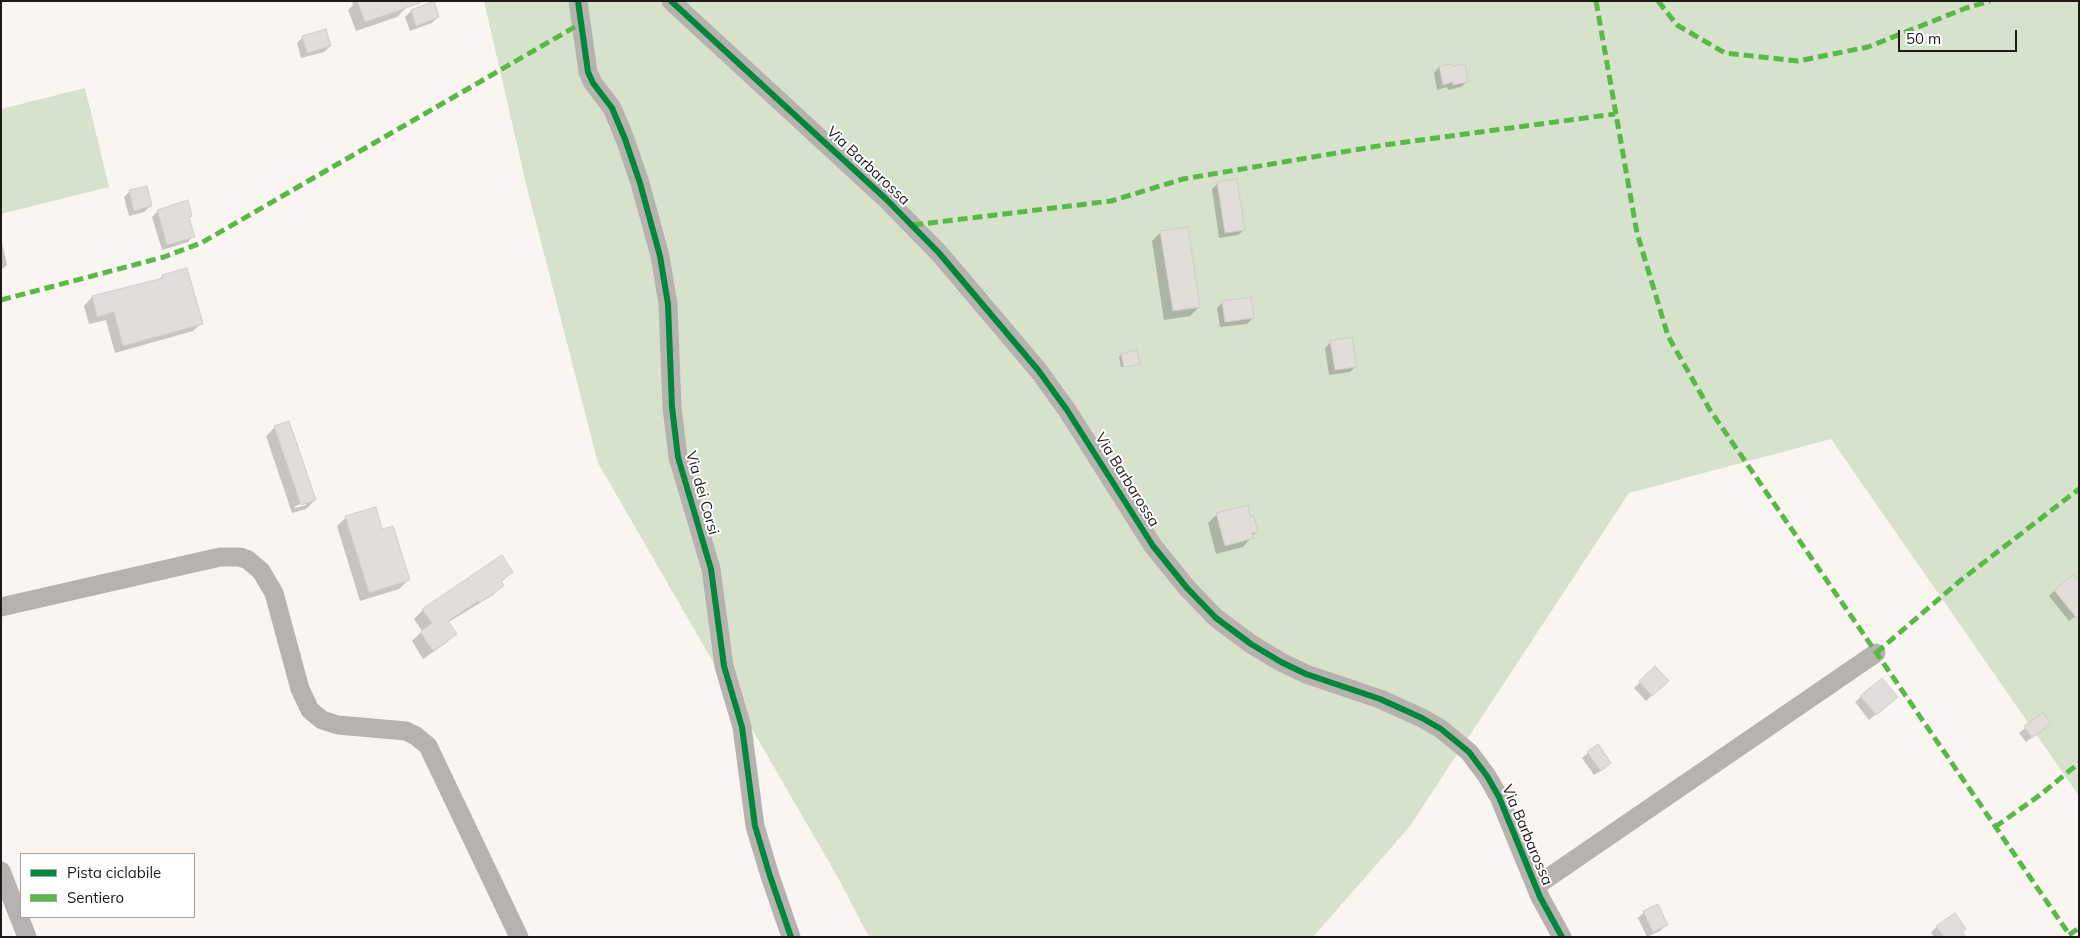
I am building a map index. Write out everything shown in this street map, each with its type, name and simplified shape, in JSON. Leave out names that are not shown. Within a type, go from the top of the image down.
[{"type":"street","name":"Via dei Corsi","points":[[578,1],[588,72],[596,88],[612,108],[625,139],[640,183],[660,256],[668,304],[671,401],[682,478],[710,569],[724,666],[742,727],[755,826],[791,937]]},
{"type":"street","name":"Via Barbarossa","points":[[670,1],[900,212],[939,253],[1045,379],[1079,427],[1153,546],[1209,611],[1238,636],[1271,657],[1298,671],[1367,694],[1422,718],[1441,729],[1469,752],[1487,776],[1499,797],[1547,911],[1562,937]]},
{"type":"street","points":[[1,607],[220,557],[240,557],[248,560],[261,571],[274,593],[300,689],[310,710],[322,720],[338,725],[406,731],[416,736],[428,746],[520,937]]},
{"type":"street","points":[[1536,886],[1876,653]]},
{"type":"street","points":[[1,871],[27,937]]},
{"type":"green space","points":[[484,1],[2079,1],[2079,796],[1831,439],[1629,493],[1410,826],[1313,937],[869,937],[837,876],[598,463],[527,188]]},
{"type":"green space","points":[[85,88],[109,187],[1,214],[1,109]]},
{"type":"building","points":[[357,1],[420,1],[420,3],[365,22]]},
{"type":"building","points":[[434,1],[439,17],[416,26],[411,10]]},
{"type":"building","points":[[326,29],[331,46],[307,53],[302,36]]},
{"type":"building","points":[[1451,64],[1452,66],[1465,64],[1468,82],[1453,85],[1453,82],[1443,85],[1439,66]]},
{"type":"building","points":[[1237,179],[1245,230],[1225,233],[1217,182]]},
{"type":"building","points":[[147,186],[152,206],[134,211],[129,190]]},
{"type":"building","points":[[188,200],[192,216],[189,217],[195,237],[167,245],[157,210]]},
{"type":"building","points":[[1188,227],[1200,307],[1173,311],[1160,231]]},
{"type":"building","points":[[187,268],[203,324],[123,346],[114,312],[97,317],[92,296],[163,278],[162,275]]},
{"type":"building","points":[[1251,297],[1254,318],[1225,322],[1222,301]]},
{"type":"building","points":[[1352,337],[1357,367],[1335,370],[1330,341]]},
{"type":"building","points":[[1137,350],[1140,364],[1124,367],[1121,354]]},
{"type":"building","points":[[289,421],[316,500],[301,505],[274,426]]},
{"type":"building","points":[[1248,505],[1250,517],[1254,516],[1258,532],[1252,533],[1254,538],[1225,546],[1216,513]]},
{"type":"building","points":[[376,507],[382,529],[393,526],[410,580],[369,593],[345,516]]},
{"type":"building","points":[[502,555],[513,572],[501,581],[504,586],[448,621],[457,634],[433,651],[420,632],[432,623],[422,609]]},
{"type":"building","points":[[2073,575],[2079,582],[2079,621],[2054,590]]},
{"type":"building","points":[[1655,666],[1669,681],[1652,696],[1639,681]]},
{"type":"building","points":[[1882,678],[1898,697],[1876,715],[1860,696]]},
{"type":"building","points":[[2043,712],[2051,724],[2032,738],[2024,726]]},
{"type":"building","points":[[1598,744],[1611,763],[1601,771],[1587,752]]},
{"type":"building","points":[[1658,904],[1668,925],[1653,932],[1643,911]]},
{"type":"building","points":[[1955,913],[1966,929],[1962,932],[1966,937],[1944,937],[1936,926]]},
{"type":"marked path","points":[[1596,1],[1637,233],[1668,336],[1710,410],[2071,937]]},
{"type":"marked path","points":[[1658,1],[1677,25],[1725,53],[1798,61],[1868,47],[1966,8],[1990,1]]},
{"type":"marked path","points":[[1,300],[164,257],[201,243],[580,24]]},
{"type":"marked path","points":[[913,225],[1111,201],[1183,179],[1384,145],[1615,114]]},
{"type":"marked path","points":[[1876,653],[1961,580],[2079,489]]},
{"type":"marked path","points":[[1995,827],[2040,795],[2079,763]]},
{"type":"marked path","points":[[2069,935],[2079,928]]},
{"type":"cycle path","points":[[578,1],[588,72],[593,83],[612,108],[625,139],[640,183],[660,256],[668,304],[672,407],[678,457],[711,569],[724,666],[742,727],[755,826],[791,937]]},
{"type":"cycle path","points":[[671,1],[886,199],[939,253],[1038,370],[1067,410],[1153,546],[1187,588],[1216,618],[1251,644],[1281,662],[1306,674],[1380,699],[1422,718],[1441,729],[1469,752],[1487,776],[1499,797],[1540,897],[1562,937]]}]
